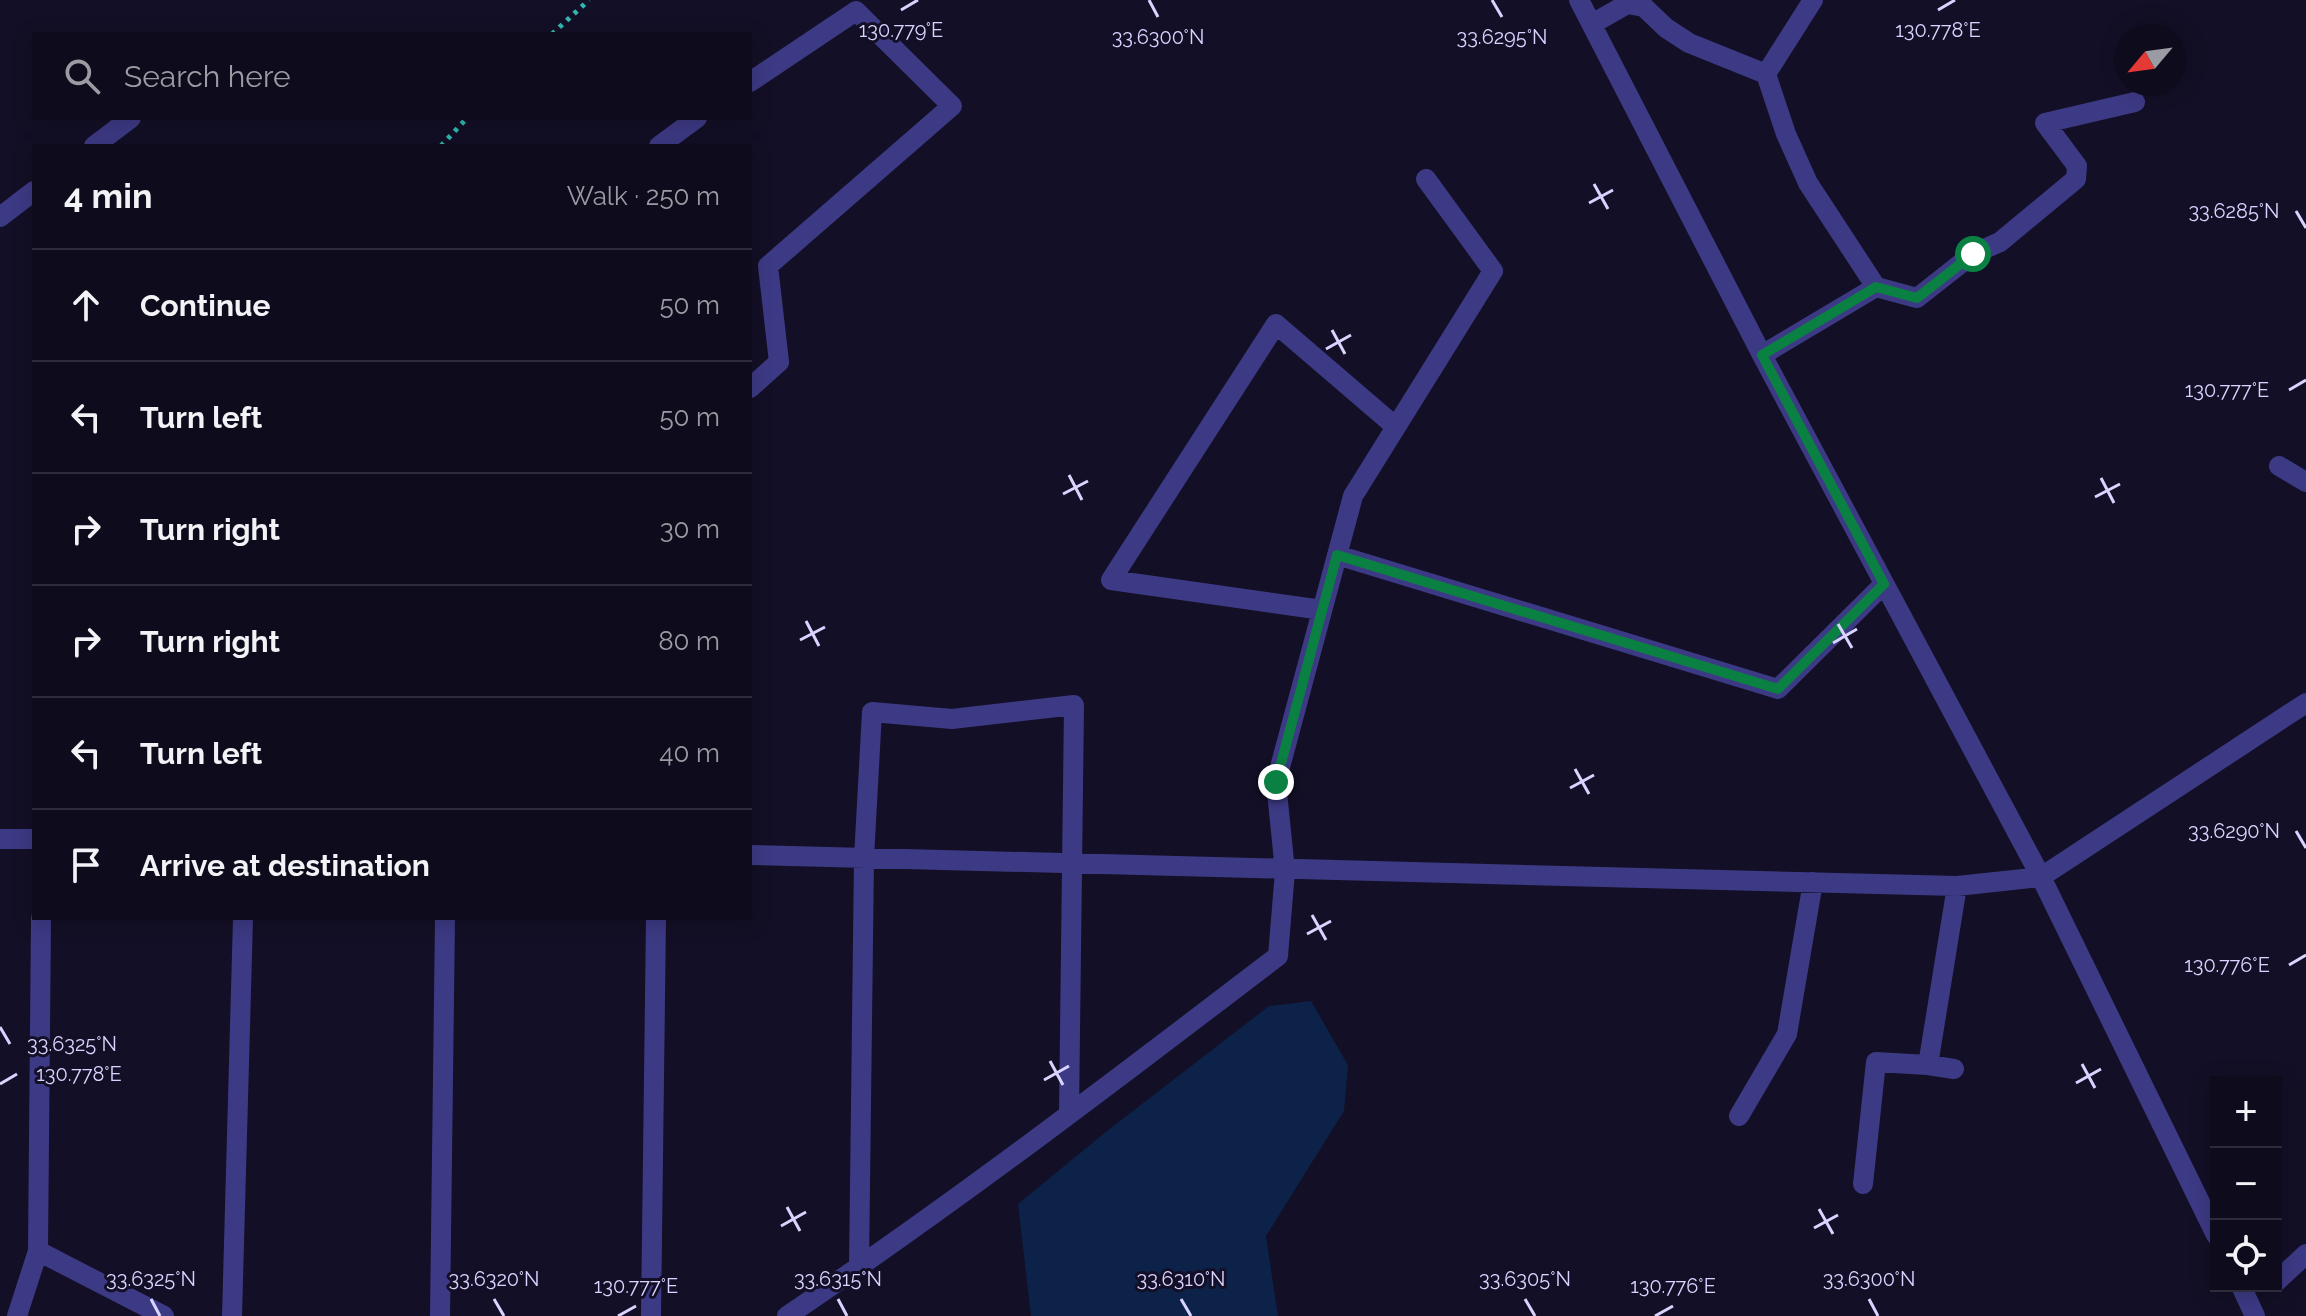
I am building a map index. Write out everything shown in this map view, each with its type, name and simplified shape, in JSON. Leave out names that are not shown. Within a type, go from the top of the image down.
[{"type":"street","points":[[1579,0],[1762,355],[2041,877],[2210,1223]]},
{"type":"street","points":[[1766,74],[1813,0]]},
{"type":"street","points":[[1592,24],[1627,4],[1644,7],[1666,28],[1689,43],[1766,74],[1786,134],[1808,183],[1876,287],[1917,298],[1973,254],[2000,242],[2076,179],[2077,166],[2045,123],[2135,102]]},
{"type":"street","points":[[752,81],[856,11],[952,106],[768,266],[779,362],[752,386]]},
{"type":"street","points":[[97,144],[128,120]]},
{"type":"street","points":[[662,144],[694,120]]},
{"type":"street","points":[[787,1316],[859,1268],[1278,956],[1285,871],[1276,782],[1353,496],[1493,271],[1426,179]]},
{"type":"street","points":[[0,217],[32,193]]},
{"type":"street","points":[[1762,355],[1876,287]]},
{"type":"street","points":[[1322,610],[1111,580],[1276,324],[1396,427]]},
{"type":"street","points":[[2279,466],[2306,482]]},
{"type":"street","points":[[1337,555],[1778,689],[1884,584]]},
{"type":"street","points":[[752,855],[1957,886],[2041,877],[2306,703]]},
{"type":"street","points":[[859,1268],[864,858],[872,712],[952,719],[1074,705],[1069,1114]]},
{"type":"street","points":[[0,839],[32,839]]},
{"type":"street","points":[[1739,1116],[1787,1034],[1813,882]]},
{"type":"street","points":[[1928,1065],[1957,886]]},
{"type":"street","points":[[17,1316],[38,1251],[41,920]]},
{"type":"street","points":[[232,1316],[243,920]]},
{"type":"street","points":[[440,1316],[445,920]]},
{"type":"street","points":[[651,1316],[656,920]]},
{"type":"street","points":[[1863,1184],[1876,1062],[1954,1069]]},
{"type":"street","points":[[38,1251],[164,1316]]},
{"type":"street","points":[[2282,1276],[2306,1254]]},
{"type":"street","points":[[2244,1292],[2253,1311],[2268,1292]]},
{"type":"path","points":[[554,32],[589,0]]},
{"type":"path","points":[[443,144],[465,120]]},
{"type":"water","points":[[1311,1001],[1348,1065],[1344,1111],[1266,1236],[1278,1316],[1031,1316],[1018,1204],[1269,1006]]},
{"type":"route","points":[[1276,782],[1337,555],[1778,689],[1884,584],[1762,355],[1876,287],[1917,298],[1973,254]]}]
